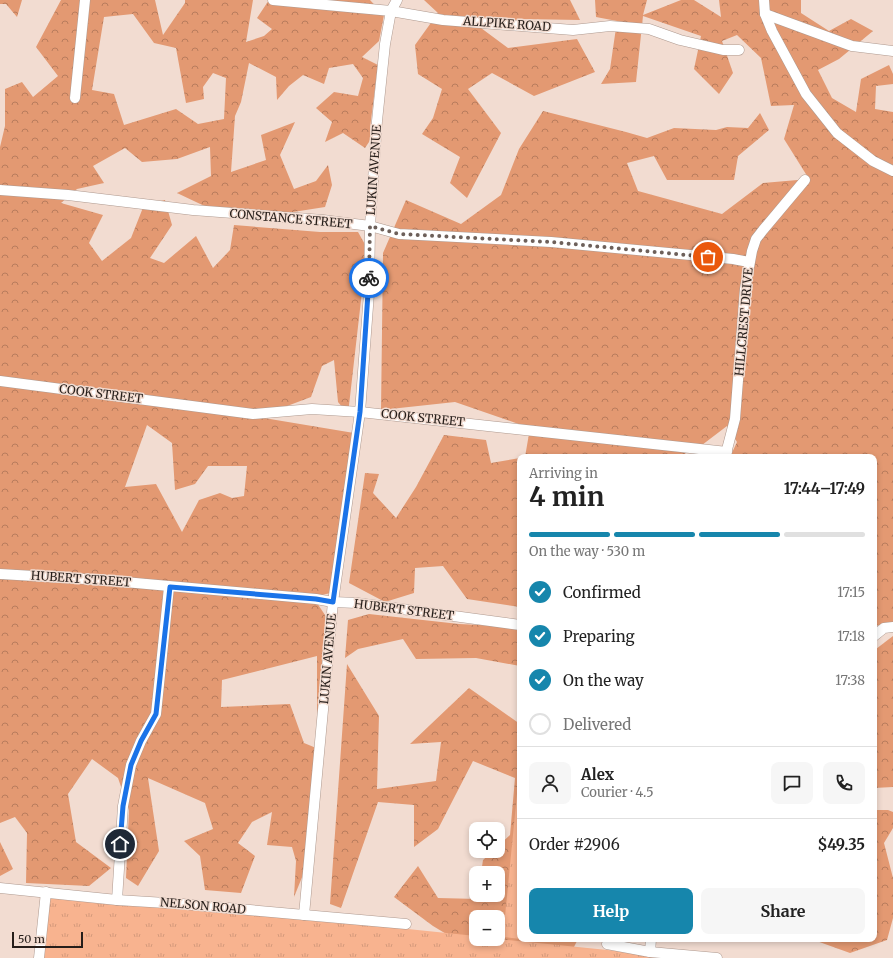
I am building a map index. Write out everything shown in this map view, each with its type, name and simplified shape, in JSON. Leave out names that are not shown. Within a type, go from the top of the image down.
[{"type":"street","points":[[75,98],[85,0]]},
{"type":"street","name":"ALLPIKE ROAD","points":[[273,0],[391,11],[443,20],[573,30],[610,26],[649,29],[680,40],[723,50],[739,50]]},
{"type":"street","name":"LUKIN AVENUE","points":[[304,914],[333,602],[360,412],[369,293],[370,226],[377,121],[385,44],[391,11],[397,0]]},
{"type":"street","points":[[764,0],[765,14],[772,31],[806,94],[837,133],[873,161],[893,172]]},
{"type":"street","points":[[765,14],[852,46],[893,51]]},
{"type":"street","name":"HILLCREST DRIVE","points":[[726,454],[735,419],[745,289],[749,262],[756,239],[805,180]]},
{"type":"street","name":"CONSTANCE STREET","points":[[0,190],[68,195],[193,210],[323,220],[370,226],[399,234],[551,242],[734,259],[749,262]]},
{"type":"street","name":"COOK STREET","points":[[0,381],[254,414],[312,409],[360,412],[726,454]]},
{"type":"street","name":"HUBERT STREET","points":[[0,574],[102,580],[308,598],[333,602],[357,603],[517,625]]},
{"type":"street","points":[[117,900],[123,806],[131,765],[141,741],[156,714],[170,587]]},
{"type":"street","points":[[877,634],[884,628],[893,627]]},
{"type":"street","name":"NELSON ROAD","points":[[0,888],[117,900],[304,914],[406,924]]},
{"type":"street","points":[[39,958],[46,892]]},
{"type":"street","points":[[650,952],[651,942]]},
{"type":"street","points":[[607,944],[650,952],[717,958]]},
{"type":"green space","points":[[0,0],[22,0],[17,17],[6,4],[0,4]]},
{"type":"green space","points":[[61,0],[155,0],[163,35],[185,3],[185,0],[253,0],[246,42],[264,36],[272,29],[257,18],[269,0],[370,0],[384,15],[379,41],[362,57],[378,65],[370,128],[371,139],[365,148],[343,133],[325,142],[332,122],[316,108],[334,92],[358,96],[363,78],[353,64],[329,68],[324,84],[303,75],[289,86],[277,100],[276,77],[249,63],[241,102],[235,116],[231,172],[266,160],[261,135],[295,122],[280,155],[294,189],[316,181],[328,165],[332,185],[325,207],[274,215],[215,211],[177,193],[211,176],[210,147],[177,159],[142,162],[125,148],[93,166],[104,183],[77,189],[61,203],[103,215],[89,243],[102,261],[131,238],[144,205],[165,200],[172,225],[150,258],[164,263],[196,236],[213,268],[230,250],[234,225],[320,232],[358,232],[367,248],[348,414],[338,402],[334,360],[322,366],[311,397],[258,417],[354,433],[335,592],[313,597],[331,624],[317,715],[317,656],[222,680],[221,707],[290,704],[304,743],[321,750],[307,865],[294,897],[296,861],[292,847],[267,845],[272,812],[252,822],[238,843],[255,856],[241,893],[205,890],[200,856],[184,841],[213,829],[205,803],[148,778],[159,851],[138,886],[126,878],[129,810],[118,778],[92,759],[68,794],[76,842],[111,868],[89,886],[26,883],[27,833],[15,817],[0,823],[0,147],[5,126],[5,89],[22,82],[33,97],[58,76],[36,47]],"holes":[[[133,14],[154,43],[176,48],[186,103],[204,99],[203,87],[213,73],[226,78],[224,119],[198,124],[176,109],[124,125],[114,94],[92,90],[104,17]],[[147,425],[172,443],[175,490],[195,484],[208,466],[247,466],[244,496],[232,498],[220,493],[199,500],[182,532],[156,484],[125,487]]]},
{"type":"green space","points":[[424,0],[570,0],[580,20],[522,19],[481,28],[508,48],[577,39],[595,72],[534,96],[492,73],[468,89],[501,133],[467,198],[450,183],[460,157],[422,134],[433,118],[442,89],[418,74],[415,45],[438,13]]},
{"type":"green space","points":[[595,0],[647,0],[643,15],[681,0],[694,0],[721,17],[719,0],[801,0],[801,13],[829,31],[851,19],[873,31],[839,59],[818,70],[832,98],[856,112],[861,79],[889,65],[893,74],[893,84],[876,86],[875,109],[893,112],[893,623],[877,626],[877,454],[731,454],[737,442],[727,426],[702,445],[673,442],[686,454],[526,454],[530,428],[455,402],[381,410],[383,253],[406,200],[461,224],[501,195],[519,149],[543,111],[647,138],[674,128],[716,130],[727,127],[748,128],[760,113],[769,130],[738,156],[734,180],[667,180],[654,156],[627,163],[638,191],[722,214],[763,183],[809,179],[784,139],[794,105],[771,106],[761,58],[737,35],[722,41],[733,73],[719,94],[694,69],[701,36],[643,16],[636,82],[601,84],[610,69],[617,21],[596,17]]},
{"type":"green space","points":[[444,435],[486,440],[491,463],[517,459],[517,607],[467,599],[443,566],[415,568],[414,593],[385,602],[349,583],[365,473],[379,474],[373,493],[396,518],[416,487]]},
{"type":"green space","points":[[369,614],[459,624],[517,627],[517,665],[476,658],[416,659],[403,639],[358,649],[345,658],[348,620]]},
{"type":"green space","points":[[893,636],[893,787],[877,788],[877,648]]},
{"type":"green space","points":[[347,664],[379,716],[377,789],[436,781],[441,742],[410,744],[469,688],[517,722],[517,942],[576,942],[570,955],[486,958],[433,926],[394,897],[418,866],[438,898],[469,899],[469,902],[505,902],[505,866],[482,866],[483,860],[485,858],[505,858],[505,840],[510,835],[515,778],[473,761],[438,829],[414,847],[414,805],[378,802],[341,908],[330,904]]},
{"type":"green space","points":[[517,794],[517,939],[505,937],[505,917]]},
{"type":"green space","points":[[877,810],[888,810],[893,812],[893,828],[884,843],[893,878],[893,918],[887,940],[850,953],[819,942],[877,942]]},
{"type":"green space","points":[[0,842],[13,869],[0,876]]},
{"type":"green space","points":[[46,892],[469,935],[469,946],[505,946],[505,940],[687,958],[39,958]]},
{"type":"way so far","points":[[369,278],[370,226],[399,234],[551,242],[708,257]]},
{"type":"route","points":[[120,844],[123,806],[131,765],[141,741],[156,714],[170,587],[276,595],[333,602],[360,412],[369,278]]}]
